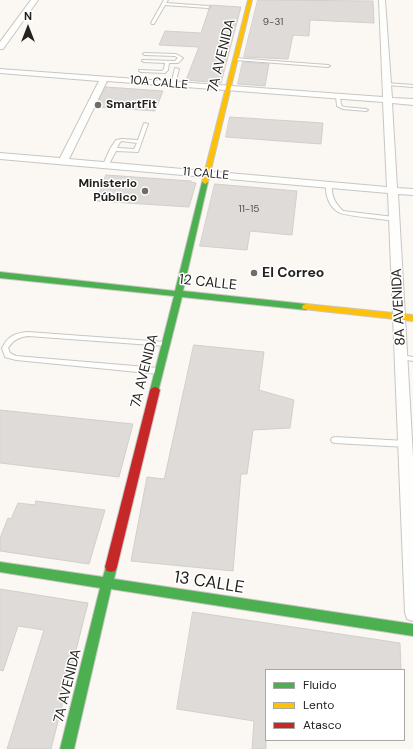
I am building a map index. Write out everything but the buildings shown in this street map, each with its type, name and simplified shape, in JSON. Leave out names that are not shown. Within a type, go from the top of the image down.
[{"type":"main road","name":"7A AVENIDA","points":[[67,749],[250,0]]},
{"type":"main road","name":"12 CALLE","points":[[0,275],[413,318]]},
{"type":"main road","name":"13 CALLE","points":[[0,567],[413,630]]},
{"type":"street","points":[[0,47],[35,0]]},
{"type":"street","name":"8A AVENIDA","points":[[382,0],[399,316],[407,358],[406,444],[413,613]]},
{"type":"street","name":"10A CALLE","points":[[0,71],[413,102]]},
{"type":"street","points":[[63,161],[104,79]]},
{"type":"street","name":"11 CALLE","points":[[0,156],[413,192]]},
{"type":"lane","points":[[152,23],[165,2],[208,7]]},
{"type":"lane","points":[[136,81],[141,71],[146,52],[176,55],[181,58],[176,62],[144,61]]},
{"type":"lane","points":[[236,59],[328,66]]},
{"type":"lane","points":[[141,71],[163,72],[166,70],[167,62]]},
{"type":"lane","points":[[173,85],[177,70]]},
{"type":"lane","points":[[387,84],[413,86]]},
{"type":"lane","points":[[338,97],[339,106],[343,108],[366,110]]},
{"type":"lane","points":[[113,149],[136,151],[146,124]]},
{"type":"lane","points":[[106,165],[118,141],[140,142]]},
{"type":"lane","points":[[329,185],[329,198],[334,206],[341,212],[394,219]]},
{"type":"lane","points":[[160,371],[16,358],[7,355],[5,348],[8,340],[16,335],[28,334],[167,344]]},
{"type":"lane","points":[[335,440],[406,444]]},
{"type":"traffic: fast","points":[[155,390],[205,182]]},
{"type":"traffic: fast","points":[[0,275],[306,307]]},
{"type":"traffic: fast","points":[[0,567],[413,630]]},
{"type":"traffic: fast","points":[[67,749],[111,567]]},
{"type":"traffic: slow","points":[[205,182],[250,0]]},
{"type":"traffic: slow","points":[[306,307],[413,318]]},
{"type":"traffic: jam","points":[[111,567],[155,390]]},
{"type":"place","name":"SmartFit","points":[[98,105]]},
{"type":"place","name":"Ministerio Público","points":[[145,191]]},
{"type":"place","name":"El Correo","points":[[254,273]]}]
